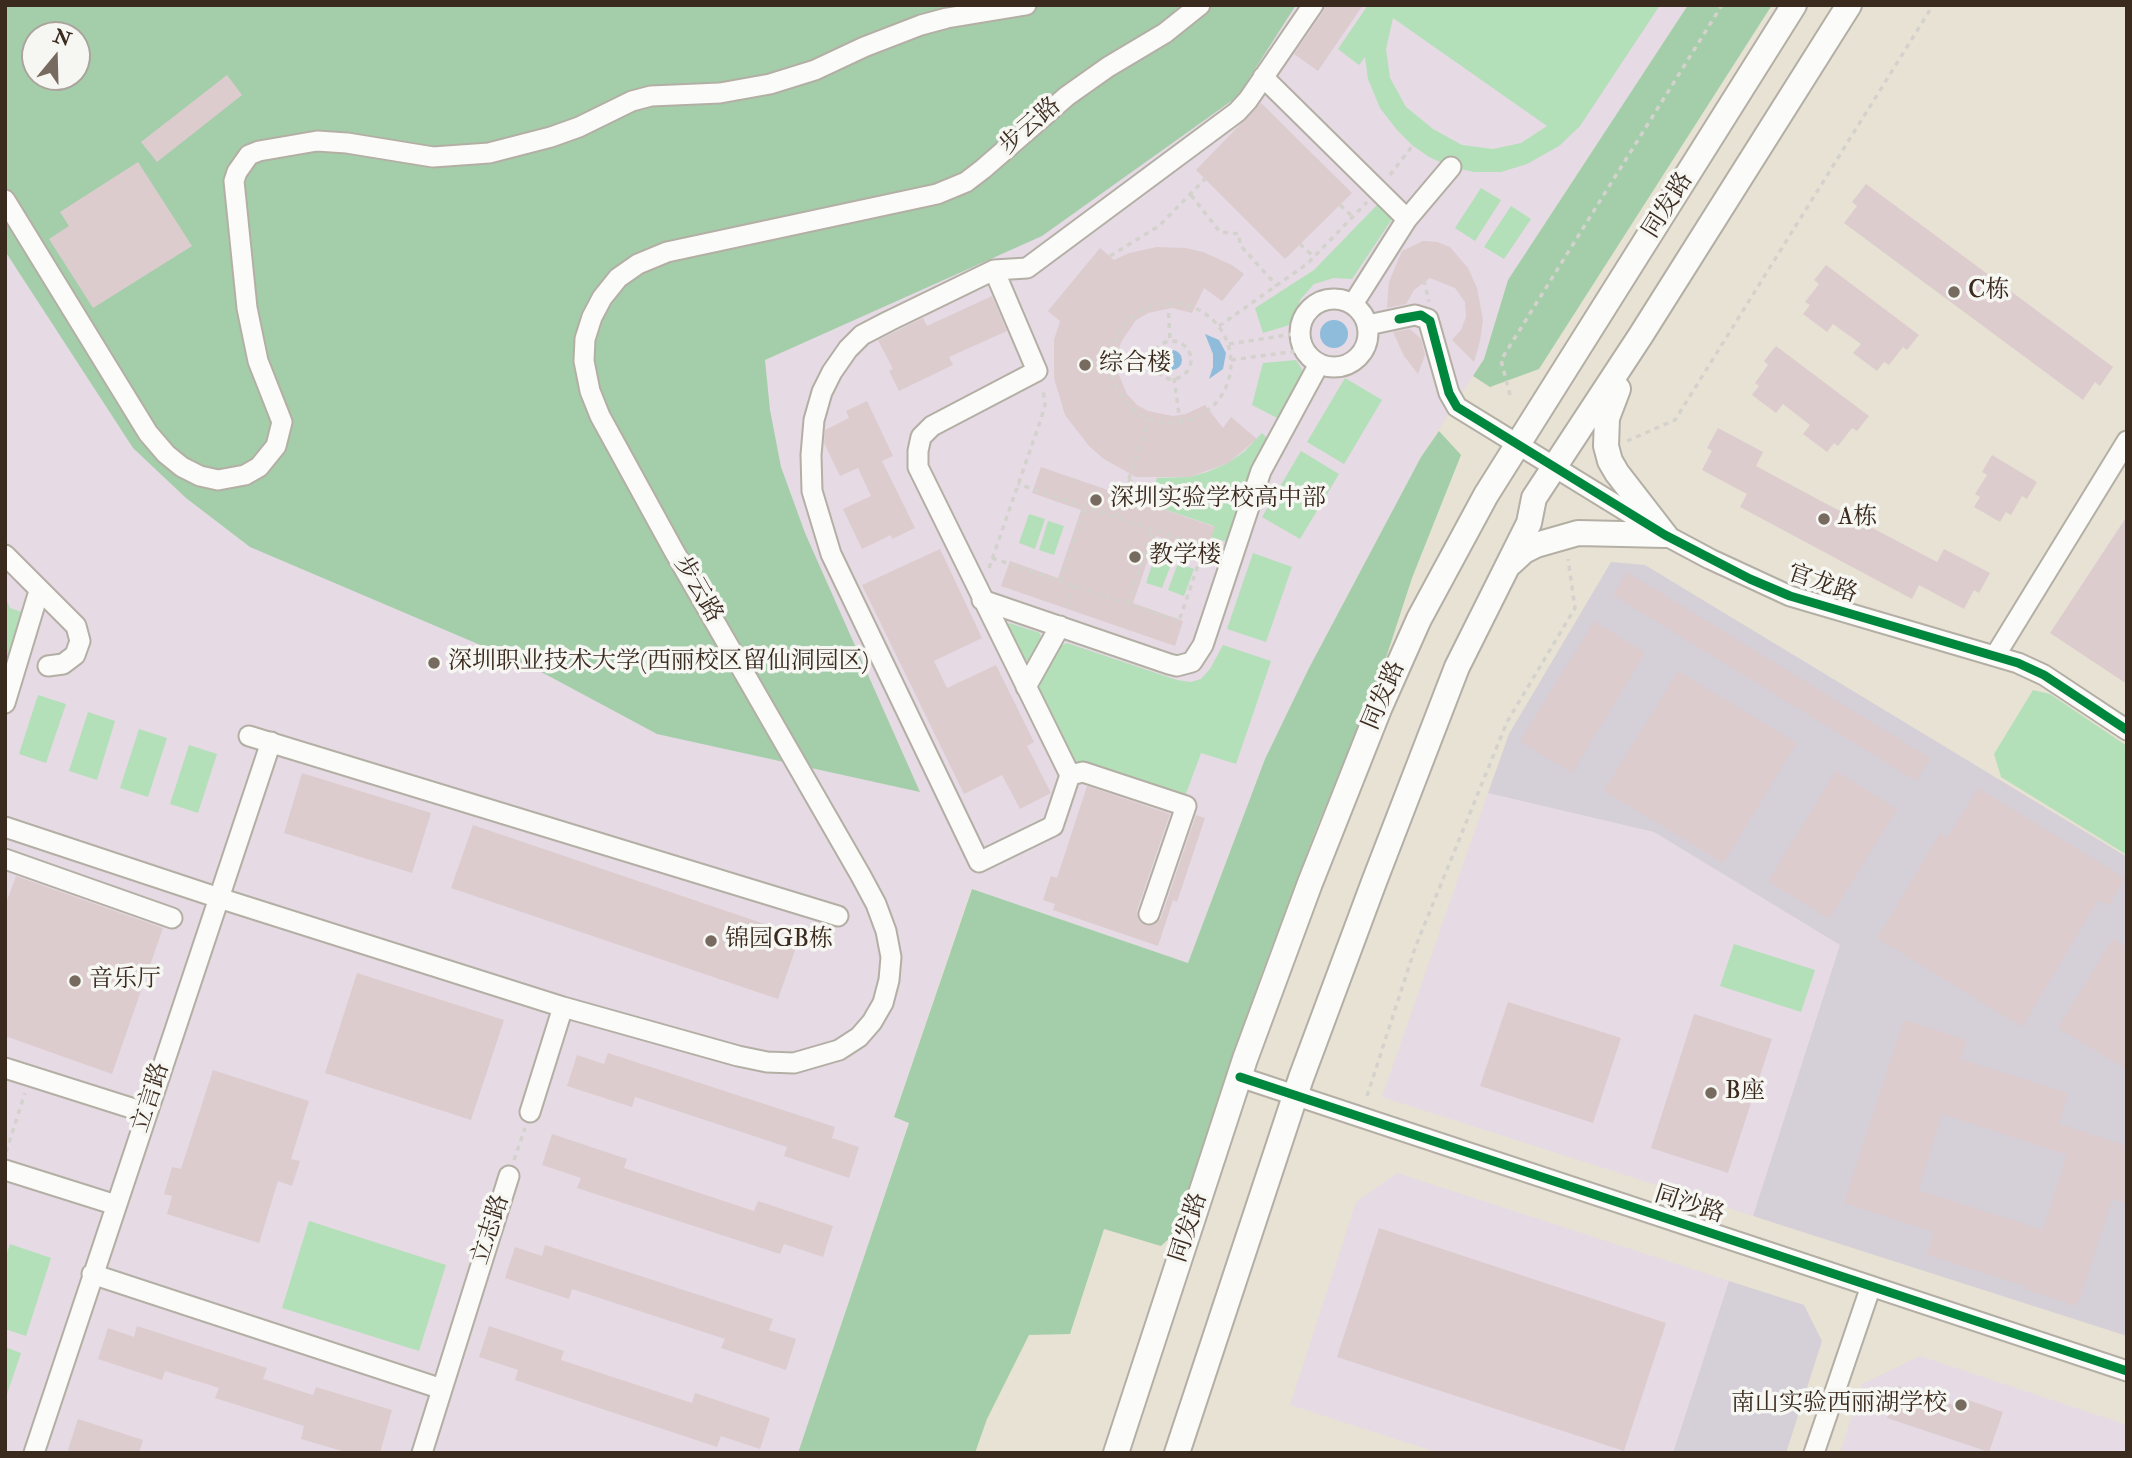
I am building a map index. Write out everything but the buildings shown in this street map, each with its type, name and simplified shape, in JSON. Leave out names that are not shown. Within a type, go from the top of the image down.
[{"type":"main road","name":"同发路","points":[[1116,1453],[1240,1077],[1310,883],[1402,657],[1450,558],[1794,5]]},
{"type":"main road","name":"同发路","points":[[1177,1453],[1295,1095],[1426,745],[1470,638],[1530,523],[1534,498],[1641,335],[1849,5]]},
{"type":"main road","points":[[1641,335],[1607,418],[1606,446],[1617,474],[1665,535]]},
{"type":"main road","points":[[1504,572],[1524,551],[1548,540],[1596,531],[1665,535]]},
{"type":"street","points":[[5,200],[148,433],[166,454],[182,467],[200,476],[218,480],[245,475],[259,467],[276,446],[282,422],[258,361],[247,308],[234,181],[249,155],[258,151],[317,141],[347,143],[433,157],[489,153],[551,138],[632,101],[650,96],[720,93],[770,84],[815,70],[921,25],[1026,5]]},
{"type":"street","name":"步云路","points":[[5,827],[563,1007],[738,1056],[767,1062],[794,1063],[839,1050],[859,1037],[883,1003],[891,957],[887,932],[861,876],[600,416],[590,391],[584,361],[585,339],[592,317],[602,298],[618,278],[638,264],[667,252],[937,194],[966,182],[1067,96],[1108,67],[1165,33],[1200,5]]},
{"type":"street","points":[[994,270],[1037,371],[932,426],[921,437],[918,467],[1070,775],[1053,826],[979,862],[831,554],[812,491],[811,455],[814,419],[827,382],[848,349],[862,335],[994,270],[1027,268],[1237,112],[1313,5]]},
{"type":"street","points":[[1263,77],[1407,219]]},
{"type":"street","points":[[1353,304],[1407,219],[1451,167]]},
{"type":"street","points":[[1333,299],[1353,304],[1368,325],[1366,347],[1360,356],[1340,367],[1319,363],[1302,341],[1301,322],[1313,306],[1333,299]]},
{"type":"street","name":"官龙路","points":[[1368,325],[1415,315],[1428,319],[1454,404],[1665,535],[1749,579],[1790,596],[2018,663],[2044,676],[2127,730]]},
{"type":"street","points":[[981,598],[1169,664],[1185,664],[1197,657],[1261,471],[1319,363]]},
{"type":"street","points":[[1995,656],[2127,440]]},
{"type":"street","points":[[5,555],[39,591],[72,620],[79,633],[78,648],[70,661],[48,666]]},
{"type":"street","points":[[5,703],[39,591]]},
{"type":"street","points":[[1026,687],[1060,626]]},
{"type":"street","points":[[249,736],[838,916]]},
{"type":"street","name":"立言路","points":[[34,1453],[271,743]]},
{"type":"street","points":[[1070,775],[1083,772],[1186,806],[1149,914]]},
{"type":"street","points":[[5,859],[172,918]]},
{"type":"street","points":[[530,1112],[563,1007]]},
{"type":"street","points":[[5,1068],[147,1113]]},
{"type":"street","name":"同沙路","points":[[1240,1077],[2127,1371]]},
{"type":"street","points":[[5,1170],[116,1205]]},
{"type":"street","name":"立志路","points":[[422,1453],[509,1176]]},
{"type":"street","points":[[92,1274],[442,1388]]},
{"type":"street","points":[[1814,1453],[1871,1286]]},
{"type":"path","points":[[1510,395],[1501,360],[1722,5]]},
{"type":"path","points":[[1621,443],[1675,420],[1933,5]]},
{"type":"path","points":[[1219,326],[1314,257],[1379,191],[1412,145]]},
{"type":"path","points":[[1110,256],[1159,226],[1205,179]]},
{"type":"path","points":[[1191,195],[1220,232],[1239,234],[1240,245],[1277,286]]},
{"type":"path","points":[[1340,205],[1353,217]]},
{"type":"path","points":[[1300,244],[1314,257]]},
{"type":"path","points":[[1168,303],[1170,341]]},
{"type":"path","points":[[1180,303],[1201,310],[1219,326],[1228,344],[1230,378],[1223,394],[1211,408],[1197,417],[1180,422],[1160,422],[1149,419],[1125,402],[1117,390],[1110,361],[1119,332],[1139,311],[1153,305],[1180,303]]},
{"type":"path","points":[[1228,344],[1302,341]]},
{"type":"path","points":[[1231,360],[1302,341]]},
{"type":"path","points":[[1164,342],[1182,344],[1190,354],[1187,371],[1174,378],[1160,374],[1153,363],[1155,351],[1164,342]]},
{"type":"path","points":[[981,598],[992,558],[1045,405],[1037,371]]},
{"type":"path","points":[[1174,378],[1180,422]]},
{"type":"path","points":[[1116,517],[1149,419]]},
{"type":"path","points":[[1128,480],[1138,484]]},
{"type":"path","points":[[992,558],[1179,621],[1204,547],[1018,484]]},
{"type":"path","points":[[1060,581],[1085,507]]},
{"type":"path","points":[[1128,604],[1153,530]]},
{"type":"path","points":[[1367,1096],[1415,948],[1507,722],[1575,608],[1567,558]]},
{"type":"path","points":[[1192,583],[1201,586]]},
{"type":"path","points":[[1060,626],[1074,586]]},
{"type":"path","points":[[5,1154],[30,1076]]},
{"type":"shaded area","name":"深圳职业技术大学(西丽校区留仙洞园区)","points":[[5,5],[1688,5],[1508,280],[1484,359],[1421,457],[1308,670],[1265,759],[1188,963],[971,889],[894,1117],[909,1122],[798,1453],[5,1453]]},
{"type":"shaded area","points":[[1611,562],[1645,565],[2127,857],[2127,1336],[1753,1216],[1840,945],[1654,832],[1488,793],[1509,734]]},
{"type":"shaded area","points":[[1488,793],[1654,832],[1840,945],[1753,1216],[1382,1097]]},
{"type":"shaded area","points":[[1397,1173],[1729,1281],[1673,1453],[1439,1453],[1290,1405],[1356,1202]]},
{"type":"shaded area","points":[[1729,1281],[1804,1305],[1822,1341],[1786,1453],[1673,1453]]},
{"type":"shaded area","name":"南山实验西丽湖学校","points":[[1920,1356],[2127,1425],[2127,1453],[1840,1453],[1862,1384]]},
{"type":"green space","points":[[5,5],[1296,5],[1237,97],[1042,236],[765,360],[770,410],[781,467],[805,533],[920,792],[657,734],[532,667],[250,547],[186,498],[133,448],[5,251]]},
{"type":"green space","points":[[1368,5],[1660,5],[1580,126],[1559,146],[1527,164],[1501,172],[1474,172],[1451,167],[1412,145],[1380,108],[1368,79],[1365,57],[1359,65],[1338,49]],"holes":[[[1393,18],[1547,126],[1521,143],[1493,149],[1462,145],[1433,129],[1406,107],[1390,78],[1386,49]]]},
{"type":"green space","points":[[1688,5],[1772,5],[1539,369],[1490,387],[1473,376],[1484,359],[1508,280]]},
{"type":"green space","points":[[1481,188],[1501,200],[1475,241],[1455,228]]},
{"type":"green space","points":[[1380,202],[1394,216],[1352,279],[1334,278],[1314,284],[1300,300],[1293,324],[1263,333],[1255,308],[1314,270]]},
{"type":"green space","points":[[1511,206],[1531,219],[1504,259],[1484,247]]},
{"type":"green space","points":[[1296,360],[1305,374],[1281,420],[1252,405],[1263,363]]},
{"type":"green space","points":[[1345,378],[1382,400],[1344,464],[1307,442]]},
{"type":"green space","points":[[1439,431],[1461,455],[1412,578],[1383,667],[1315,832],[1262,973],[1174,1234],[1161,1246],[1104,1229],[1070,1334],[1029,1335],[987,1419],[975,1453],[798,1453],[909,1123],[894,1117],[972,889],[1188,963],[1265,759],[1308,670],[1421,457]]},
{"type":"green space","points":[[1262,433],[1268,439],[1252,470],[1227,542],[1211,537],[1214,526],[1149,504],[1157,478],[1190,477],[1228,463],[1245,451]]},
{"type":"green space","points":[[1301,451],[1339,474],[1300,539],[1262,517]]},
{"type":"green space","points":[[1029,514],[1045,519],[1035,549],[1019,543]]},
{"type":"green space","points":[[1048,521],[1064,526],[1054,555],[1039,550]]},
{"type":"green space","points":[[1253,553],[1292,567],[1266,642],[1227,629]]},
{"type":"green space","points":[[1155,556],[1172,562],[1162,588],[1146,583]]},
{"type":"green space","points":[[1178,563],[1194,569],[1184,596],[1168,590]]},
{"type":"green space","points":[[5,596],[10,608],[34,616],[5,687]]},
{"type":"green space","points":[[1009,623],[1040,633],[1041,639],[1028,660],[1023,661],[1007,626]]},
{"type":"green space","points":[[1067,643],[1177,680],[1191,682],[1201,679],[1210,669],[1223,645],[1271,661],[1236,764],[1201,753],[1184,799],[1074,762],[1040,694],[1040,679],[1058,647]]},
{"type":"green space","points":[[2033,690],[2050,694],[2127,746],[2127,855],[2001,777],[1994,754]]},
{"type":"green space","points":[[38,695],[66,704],[46,763],[19,754]]},
{"type":"green space","points":[[88,712],[115,721],[97,780],[69,771]]},
{"type":"green space","points":[[139,729],[167,738],[148,797],[120,788]]},
{"type":"green space","points":[[189,745],[217,754],[198,813],[170,804]]},
{"type":"green space","points":[[1734,944],[1815,970],[1801,1012],[1720,986]]},
{"type":"green space","points":[[309,1221],[446,1265],[419,1351],[282,1308]]},
{"type":"green space","points":[[10,1244],[51,1258],[26,1336],[5,1329],[5,1259]]},
{"type":"green space","points":[[5,1347],[21,1353],[5,1400]]},
{"type":"water","points":[[1334,320],[1344,324],[1348,334],[1344,344],[1334,348],[1324,344],[1320,334],[1324,324]]},
{"type":"water","points":[[1205,334],[1219,340],[1226,353],[1223,369],[1209,379],[1213,354]]},
{"type":"water","points":[[1172,350],[1179,353],[1182,360],[1179,367],[1172,370],[1165,367],[1162,360],[1165,353]]},
{"type":"cycle path","points":[[1399,319],[1421,315],[1430,321],[1449,393],[1457,407],[1665,535],[1750,579],[1790,596],[2018,663],[2044,675],[2127,730]]},
{"type":"cycle path","points":[[1240,1077],[2127,1371]]},
{"type":"place","name":"C栋","points":[[1954,292]]},
{"type":"place","name":"综合楼","points":[[1085,365]]},
{"type":"place","name":"深圳实验学校高中部","points":[[1096,500]]},
{"type":"place","name":"A栋","points":[[1824,519]]},
{"type":"place","name":"教学楼","points":[[1135,557]]},
{"type":"place","name":"深圳职业技术大学(西丽校区留仙洞园区)","points":[[434,663]]},
{"type":"place","name":"锦园GB栋","points":[[711,941]]},
{"type":"place","name":"音乐厅","points":[[75,981]]},
{"type":"place","name":"B座","points":[[1711,1093]]},
{"type":"place","name":"南山实验西丽湖学校","points":[[1961,1405]]}]
